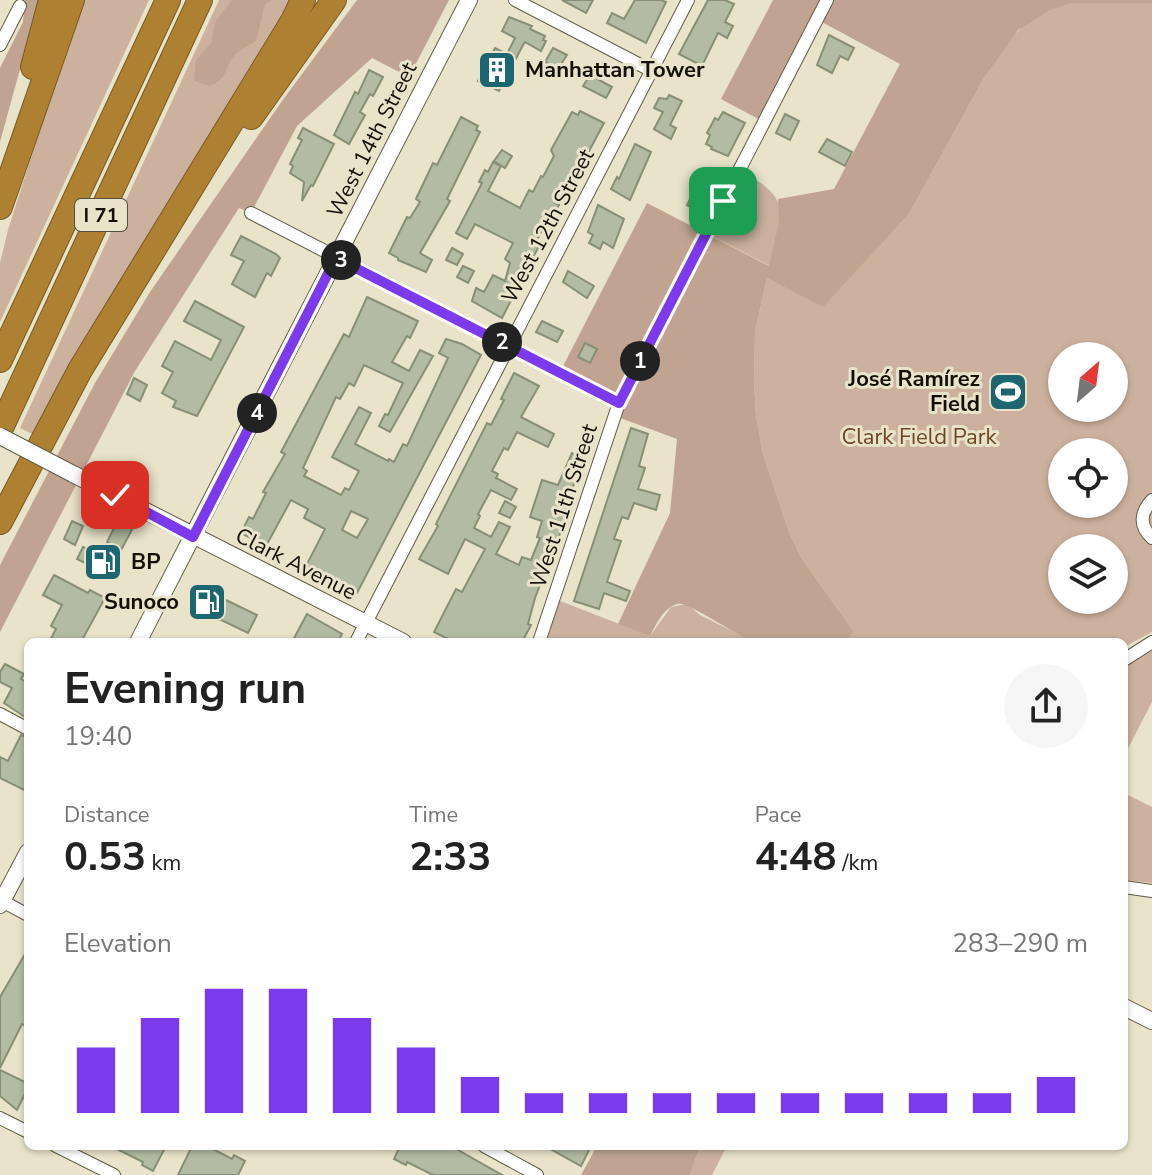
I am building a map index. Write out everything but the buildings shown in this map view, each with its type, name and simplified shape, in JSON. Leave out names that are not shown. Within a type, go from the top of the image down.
[{"type":"highway","points":[[0,205],[51,0]]},
{"type":"highway","points":[[0,205],[72,0]]},
{"type":"highway","name":"I 71","points":[[0,360],[168,0]]},
{"type":"highway","name":"I 71","points":[[0,430],[200,0]]},
{"type":"highway","points":[[0,522],[80,370],[303,0]]},
{"type":"highway","points":[[148,257],[334,0]]},
{"type":"street","name":"West 14th Street","points":[[140,638],[469,0]]},
{"type":"street","points":[[515,0],[652,71]]},
{"type":"street","name":"West 12th Street","points":[[358,638],[688,0]]},
{"type":"street","name":"West 11th Street","points":[[540,638],[619,403],[827,0]]},
{"type":"street","points":[[0,45],[20,6]]},
{"type":"street","points":[[251,213],[619,403]]},
{"type":"street","name":"Clark Avenue","points":[[0,436],[395,638]]},
{"type":"street","points":[[1152,500],[1142,515],[1144,531],[1152,538]]},
{"type":"street","points":[[1128,657],[1152,642]]},
{"type":"street","points":[[0,714],[24,727]]},
{"type":"street","points":[[24,860],[1,903],[24,913]]},
{"type":"street","points":[[1128,888],[1152,891]]},
{"type":"street","points":[[1128,1009],[1152,1021]]},
{"type":"street","points":[[0,1118],[24,1130]]},
{"type":"street","points":[[64,1150],[114,1175]]},
{"type":"street","points":[[491,1150],[537,1175]]},
{"type":"green space","points":[[81,0],[149,0],[0,322],[0,263],[8,230]]},
{"type":"green space","points":[[219,0],[295,0],[34,435],[20,428]]},
{"type":"green space","name":"Clark Field Park","points":[[1073,3],[1152,3],[1152,632],[1128,645],[1128,638],[847,638],[854,632],[802,559],[789,532],[763,454],[756,416],[755,332],[767,278],[823,306],[909,214],[984,78],[1024,25],[1049,11]]},
{"type":"green space","points":[[740,170],[770,190],[777,199],[780,220],[770,266],[706,233]]},
{"type":"green space","points":[[555,599],[650,636],[671,607],[687,604],[700,615],[746,638],[540,638]]},
{"type":"green space","points":[[1152,650],[1152,702],[1128,748],[1128,665]]},
{"type":"green space","points":[[1128,795],[1152,807],[1152,883],[1128,880]]},
{"type":"green space","points":[[699,1150],[725,1150],[712,1175],[690,1175]]},
{"type":"shaded area","points":[[25,0],[39,0],[0,142],[0,68],[23,22]]},
{"type":"shaded area","points":[[232,0],[272,0],[265,4],[256,41],[234,56],[220,80],[209,86],[194,81],[196,60],[211,43],[215,22]]},
{"type":"shaded area","points":[[357,0],[449,0],[409,77],[372,58],[297,126],[251,213],[239,208],[135,371],[0,632],[0,565],[95,383],[150,292],[282,101]]},
{"type":"shaded area","points":[[773,0],[1152,0],[1152,3],[1073,3],[1049,11],[1018,30],[984,78],[909,214],[823,307],[767,278],[755,332],[756,416],[763,454],[789,532],[802,559],[854,632],[846,638],[745,638],[691,608],[677,604],[664,613],[650,636],[618,624],[670,513],[677,439],[615,416],[619,403],[560,372],[647,203],[769,266],[779,222],[778,199],[834,189],[900,64],[818,20],[766,123],[721,99]]},
{"type":"shaded area","points":[[595,1150],[699,1150],[690,1175],[581,1175]]},
{"type":"place","name":"Manhattan Tower","points":[[497,70]]},
{"type":"place","name":"José Ramírez Field","points":[[1008,392]]},
{"type":"place","name":"BP","points":[[103,562]]},
{"type":"place","name":"Sunoco","points":[[207,602]]},
{"type":"route","points":[[115,495],[193,537],[336,258],[619,403],[723,201]]}]
